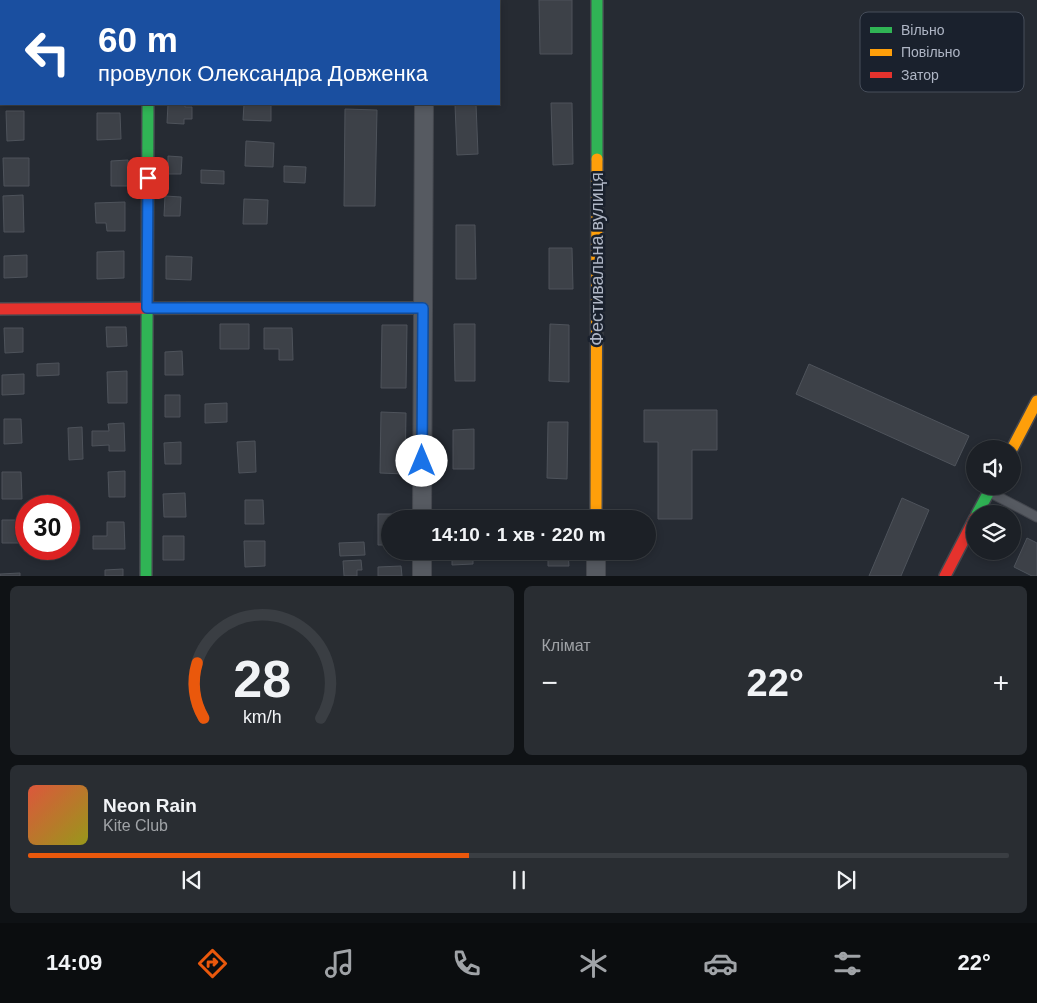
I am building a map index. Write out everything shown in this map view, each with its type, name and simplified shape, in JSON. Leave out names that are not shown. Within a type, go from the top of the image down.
[{"type":"street","name":"Фестивальна вулиця","points":[[596,510],[597,0]]},
{"type":"street","points":[[146,576],[148,105]]},
{"type":"street","points":[[422,510],[424,105]]},
{"type":"street","points":[[0,310],[423,308]]},
{"type":"street","points":[[1017,440],[1037,401]]},
{"type":"street","points":[[945,576],[966,535]]},
{"type":"street","points":[[422,560],[422,576]]},
{"type":"street","points":[[596,560],[596,576]]},
{"type":"lane","points":[[1000,495],[1037,517]]},
{"type":"building","points":[[539,0],[572,0],[572,54],[540,54]]},
{"type":"building","points":[[551,103],[572,103],[573,164],[553,165]]},
{"type":"building","points":[[168,105],[192,107],[192,119],[184,119],[184,124],[167,123]]},
{"type":"building","points":[[244,105],[271,105],[271,121],[243,120]]},
{"type":"building","points":[[455,105],[476,105],[478,154],[457,155]]},
{"type":"building","points":[[345,109],[377,110],[375,206],[344,206]]},
{"type":"building","points":[[6,111],[24,111],[24,140],[7,141]]},
{"type":"building","points":[[97,113],[120,113],[121,139],[97,140]]},
{"type":"building","points":[[246,141],[274,143],[273,167],[245,166]]},
{"type":"building","points":[[168,156],[182,157],[181,174],[168,174]]},
{"type":"building","points":[[3,158],[29,158],[29,186],[4,186]]},
{"type":"building","points":[[128,160],[128,186],[111,186],[111,161]]},
{"type":"building","points":[[284,166],[306,167],[305,183],[284,182]]},
{"type":"building","points":[[201,170],[224,171],[224,184],[201,183]]},
{"type":"building","points":[[23,195],[24,232],[4,232],[3,196]]},
{"type":"building","points":[[165,196],[181,197],[180,216],[164,216]]},
{"type":"building","points":[[244,199],[268,200],[267,224],[243,224]]},
{"type":"building","points":[[125,202],[125,231],[107,231],[106,223],[96,223],[95,203]]},
{"type":"building","points":[[456,225],[475,225],[476,279],[456,279]]},
{"type":"building","points":[[549,248],[572,248],[573,289],[549,289]]},
{"type":"building","points":[[124,251],[124,278],[97,279],[97,252]]},
{"type":"building","points":[[27,255],[27,277],[4,278],[4,256]]},
{"type":"building","points":[[166,256],[192,257],[191,280],[166,279]]},
{"type":"building","points":[[220,324],[249,324],[249,349],[220,349]]},
{"type":"building","points":[[454,324],[475,324],[475,381],[455,381]]},
{"type":"building","points":[[550,324],[569,325],[569,382],[549,381]]},
{"type":"building","points":[[382,325],[407,325],[406,388],[381,388]]},
{"type":"building","points":[[106,327],[126,327],[127,346],[107,347]]},
{"type":"building","points":[[4,328],[23,328],[23,352],[5,353]]},
{"type":"building","points":[[264,328],[292,328],[293,360],[279,360],[279,349],[264,349]]},
{"type":"building","points":[[182,351],[183,375],[165,375],[165,352]]},
{"type":"building","points":[[59,363],[59,375],[37,376],[37,364]]},
{"type":"building","points":[[809,364],[969,436],[955,466],[796,394]]},
{"type":"building","points":[[127,371],[127,403],[108,403],[107,372]]},
{"type":"building","points":[[24,374],[24,394],[2,395],[2,375]]},
{"type":"building","points":[[165,395],[180,395],[180,417],[165,417]]},
{"type":"building","points":[[227,403],[227,422],[205,423],[205,404]]},
{"type":"building","points":[[644,410],[717,410],[717,450],[692,450],[692,519],[658,519],[658,442],[644,442]]},
{"type":"building","points":[[381,412],[406,413],[405,474],[380,473]]},
{"type":"building","points":[[4,419],[21,419],[22,443],[4,444]]},
{"type":"building","points":[[548,422],[568,422],[567,479],[547,478]]},
{"type":"building","points":[[124,423],[125,451],[109,451],[109,445],[92,446],[92,431],[109,431],[108,424]]},
{"type":"building","points":[[82,427],[83,459],[69,460],[68,428]]},
{"type":"building","points":[[474,429],[474,469],[453,469],[453,430]]},
{"type":"building","points":[[255,441],[256,472],[239,473],[237,442]]},
{"type":"building","points":[[181,442],[181,464],[165,464],[164,443]]},
{"type":"building","points":[[125,471],[125,497],[109,497],[108,472]]},
{"type":"building","points":[[2,472],[21,472],[22,495],[15,495],[15,499],[2,499]]},
{"type":"building","points":[[185,493],[186,517],[164,517],[163,494]]},
{"type":"building","points":[[902,498],[929,510],[901,576],[869,576]]},
{"type":"building","points":[[245,500],[263,500],[264,524],[245,524]]},
{"type":"building","points":[[378,514],[381,514],[381,545],[378,545]]},
{"type":"building","points":[[2,520],[15,520],[15,543],[2,543]]},
{"type":"building","points":[[107,522],[124,522],[125,549],[93,549],[93,536],[107,536]]},
{"type":"building","points":[[163,536],[184,536],[184,560],[163,560]]},
{"type":"building","points":[[1027,538],[1037,543],[1037,576],[1032,576],[1014,567],[1017,560],[1021,560],[1021,551]]},
{"type":"building","points":[[244,541],[265,541],[265,566],[245,567]]},
{"type":"building","points":[[364,542],[365,555],[340,556],[339,543]]},
{"type":"building","points":[[361,560],[362,570],[357,570],[357,576],[344,576],[343,561]]},
{"type":"building","points":[[452,560],[473,560],[473,564],[452,565]]},
{"type":"building","points":[[548,560],[569,560],[569,566],[548,566]]},
{"type":"building","points":[[401,566],[402,576],[378,576],[378,567]]},
{"type":"building","points":[[123,569],[123,576],[105,576],[105,570]]},
{"type":"building","points":[[20,573],[20,576],[0,576],[0,574]]},
{"type":"traffic: fast","points":[[597,0],[597,159]]},
{"type":"traffic: fast","points":[[146,576],[148,105]]},
{"type":"traffic: fast","points":[[982,505],[987,495]]},
{"type":"traffic: slow","points":[[596,510],[597,159]]},
{"type":"traffic: slow","points":[[193,308],[423,308]]},
{"type":"traffic: slow","points":[[1017,440],[1037,401]]},
{"type":"traffic: jam","points":[[0,309],[193,308]]},
{"type":"traffic: jam","points":[[945,576],[966,535]]},
{"type":"route","points":[[148,178],[147,308],[423,308],[422,461]]}]
